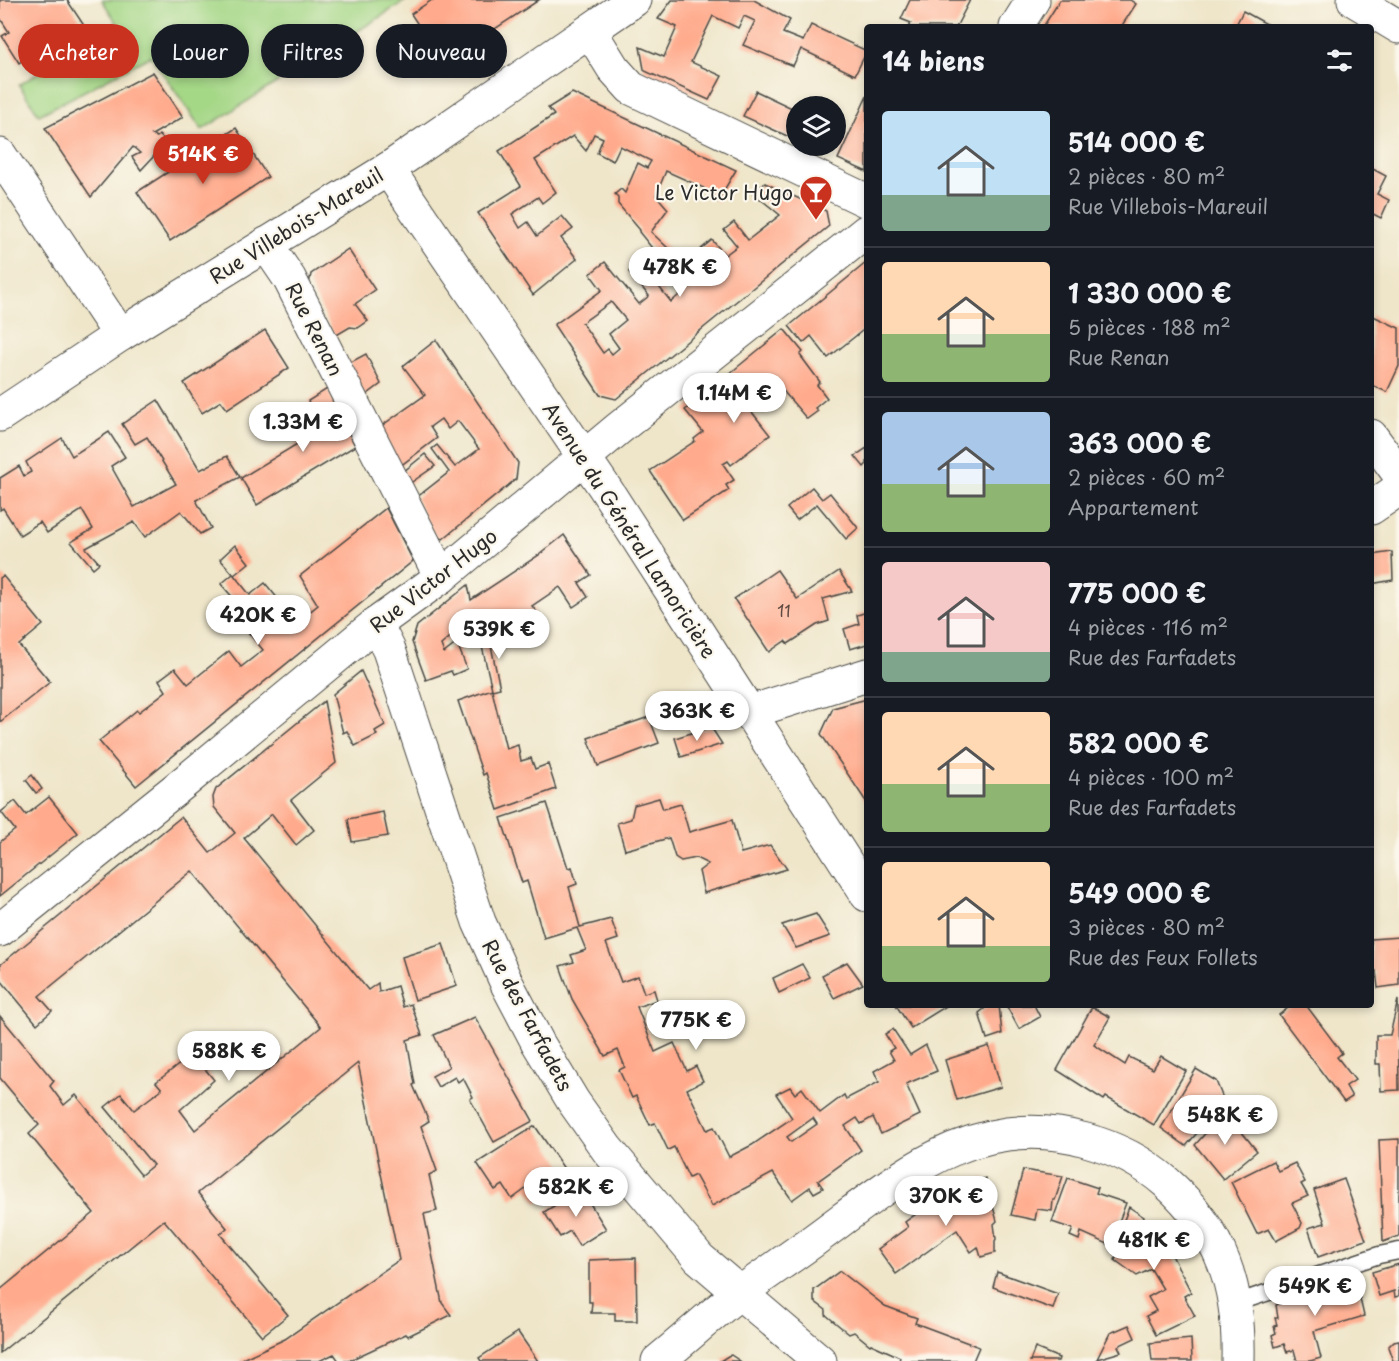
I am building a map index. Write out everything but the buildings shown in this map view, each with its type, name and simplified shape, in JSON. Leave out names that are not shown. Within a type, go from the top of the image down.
[{"type":"street","points":[[1018,24],[1033,0]]},
{"type":"street","points":[[1354,0],[1399,27]]},
{"type":"street","points":[[610,12],[613,68],[631,88],[864,200]]},
{"type":"street","name":"Rue Villebois-Mareuil","points":[[0,415],[120,335],[388,169],[610,12]]},
{"type":"street","points":[[0,155],[120,335]]},
{"type":"street","name":"Avenue du Général Lamoricière","points":[[388,169],[584,457],[864,890]]},
{"type":"street","name":"Rue Victor Hugo","points":[[0,930],[376,624],[441,577],[584,457],[864,233]]},
{"type":"street","name":"Rue Renan","points":[[266,244],[289,278],[441,577]]},
{"type":"street","points":[[1374,440],[1399,474]]},
{"type":"street","points":[[1374,506],[1399,489]]},
{"type":"street","name":"Rue des Farfadets","points":[[376,624],[389,650],[479,922],[507,984],[538,1043],[573,1101],[607,1149],[699,1258],[820,1361]]},
{"type":"street","points":[[750,712],[864,676]]},
{"type":"street","points":[[658,1361],[739,1294],[925,1162],[953,1148],[982,1138],[1012,1133],[1044,1133],[1074,1137],[1104,1145],[1132,1158],[1180,1195],[1200,1219],[1216,1245],[1228,1273],[1236,1303],[1239,1334],[1238,1361]]},
{"type":"lane","points":[[1236,1303],[1379,1255],[1399,1251]]},
{"type":"green space","points":[[102,0],[405,1],[364,27],[364,24],[261,24],[261,78],[284,78],[202,130],[166,78],[249,78],[249,24],[151,24],[151,56],[139,62],[139,24],[115,24],[117,23]]},
{"type":"green space","points":[[30,78],[109,78],[39,115],[19,85]]},
{"type":"place","name":"Le Victor Hugo","points":[[816,221]]}]
